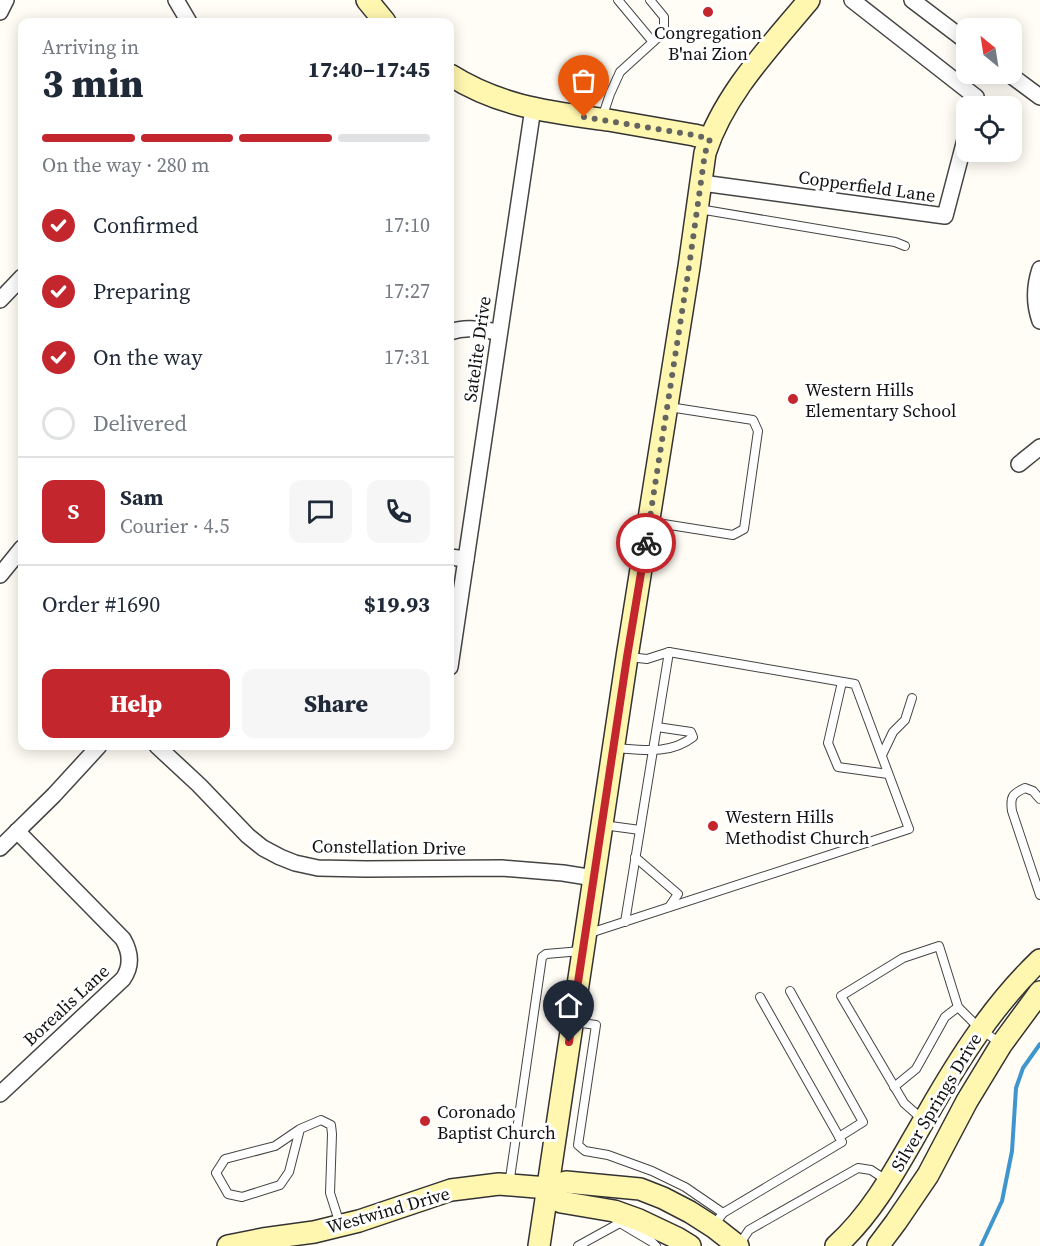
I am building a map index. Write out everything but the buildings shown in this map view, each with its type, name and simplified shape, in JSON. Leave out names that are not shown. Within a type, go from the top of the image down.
[{"type":"street","points":[[0,12],[6,0]]},
{"type":"street","points":[[176,0],[187,18]]},
{"type":"street","points":[[367,0],[382,18]]},
{"type":"street","points":[[539,1246],[705,153],[725,110],[752,69],[809,0]]},
{"type":"street","points":[[852,0],[975,96]]},
{"type":"street","points":[[912,0],[956,33]]},
{"type":"street","points":[[454,77],[489,95],[516,105],[710,139]]},
{"type":"street","points":[[1022,84],[1040,97]]},
{"type":"street","name":"Satelite Drive","points":[[454,640],[533,108]]},
{"type":"street","name":"Copperfield Lane","points":[[702,183],[945,216],[959,162]]},
{"type":"street","points":[[1040,270],[1035,288],[1040,321]]},
{"type":"street","points":[[0,300],[18,281]]},
{"type":"street","points":[[454,331],[471,328],[499,332]]},
{"type":"street","points":[[1019,464],[1040,447]]},
{"type":"street","points":[[1,570],[18,552]]},
{"type":"street","points":[[454,558],[466,560]]},
{"type":"street","points":[[0,848],[95,750]]},
{"type":"street","name":"Constellation Drive","points":[[161,750],[248,836],[263,848],[296,863],[318,868],[502,868],[594,878]]},
{"type":"street","name":"Borealis Lane","points":[[0,1094],[123,979],[129,968],[130,958],[123,939],[17,831]]},
{"type":"street","name":"Silver Springs Drive","points":[[836,1246],[860,1222],[888,1182],[923,1120],[980,1029],[1040,960]]},
{"type":"street","name":"Silver Springs Drive","points":[[878,1246],[892,1229],[928,1174],[967,1101],[1001,1045],[1040,992]]},
{"type":"street","name":"Westwind Drive","points":[[228,1246],[263,1239],[285,1241],[359,1221],[451,1190],[499,1184],[548,1188],[566,1182],[640,1189],[690,1212],[718,1220],[738,1246]]},
{"type":"street","points":[[548,1188],[561,1202],[614,1211],[625,1220],[677,1238],[690,1246]]},
{"type":"lane","points":[[618,0],[653,42]]},
{"type":"lane","points":[[602,120],[610,94],[621,72],[664,32],[664,17],[650,0]]},
{"type":"lane","points":[[698,209],[895,242],[905,246]]},
{"type":"lane","points":[[649,522],[733,535],[744,529],[758,431],[753,420],[668,407]]},
{"type":"lane","points":[[625,922],[669,652]]},
{"type":"lane","points":[[509,1185],[542,957],[584,943],[625,922],[909,829],[855,684],[669,652],[647,659],[627,657]]},
{"type":"lane","points":[[842,682],[828,743],[838,767],[888,774]]},
{"type":"lane","points":[[882,755],[893,732],[905,720],[912,698]]},
{"type":"lane","points":[[614,748],[652,751],[687,742],[693,737],[691,732],[686,730],[657,727]]},
{"type":"lane","points":[[1040,799],[1033,791],[1025,788],[1016,792],[1011,801],[1012,811],[1040,895]]},
{"type":"lane","points":[[602,825],[640,830]]},
{"type":"lane","points":[[635,857],[678,894],[669,907]]},
{"type":"lane","points":[[923,1120],[904,1103],[841,996],[903,958],[939,946],[958,1007],[980,1029],[1001,1045]]},
{"type":"lane","points":[[790,991],[863,1122],[839,1137]]},
{"type":"lane","points":[[572,1021],[596,1025],[578,1145],[585,1151],[608,1155],[652,1171],[685,1187],[718,1220],[842,1142],[760,997]]},
{"type":"lane","points":[[894,1087],[916,1069],[945,1017],[958,1007]]},
{"type":"lane","points":[[300,1129],[289,1172],[280,1185],[242,1197],[228,1194],[216,1173],[225,1159],[275,1146],[300,1129],[321,1120],[331,1125],[330,1192],[341,1225]]},
{"type":"lane","points":[[738,1246],[748,1230],[858,1168],[871,1170],[888,1182]]},
{"type":"lane","points":[[578,1246],[625,1220],[656,1246]]},
{"type":"waterway","points":[[981,1246],[1002,1201],[1012,1151],[1016,1088],[1023,1068],[1040,1044]]},
{"type":"way so far","points":[[584,117],[710,139],[705,153],[646,543]]},
{"type":"place","name":"Congregation B'nai Zion","points":[[708,12]]},
{"type":"place","name":"Western Hills Elementary School","points":[[793,399]]},
{"type":"place","name":"Western Hills Methodist Church","points":[[713,826]]},
{"type":"place","name":"Coronado Baptist Church","points":[[425,1121]]},
{"type":"route","points":[[569,1042],[646,543]]}]
